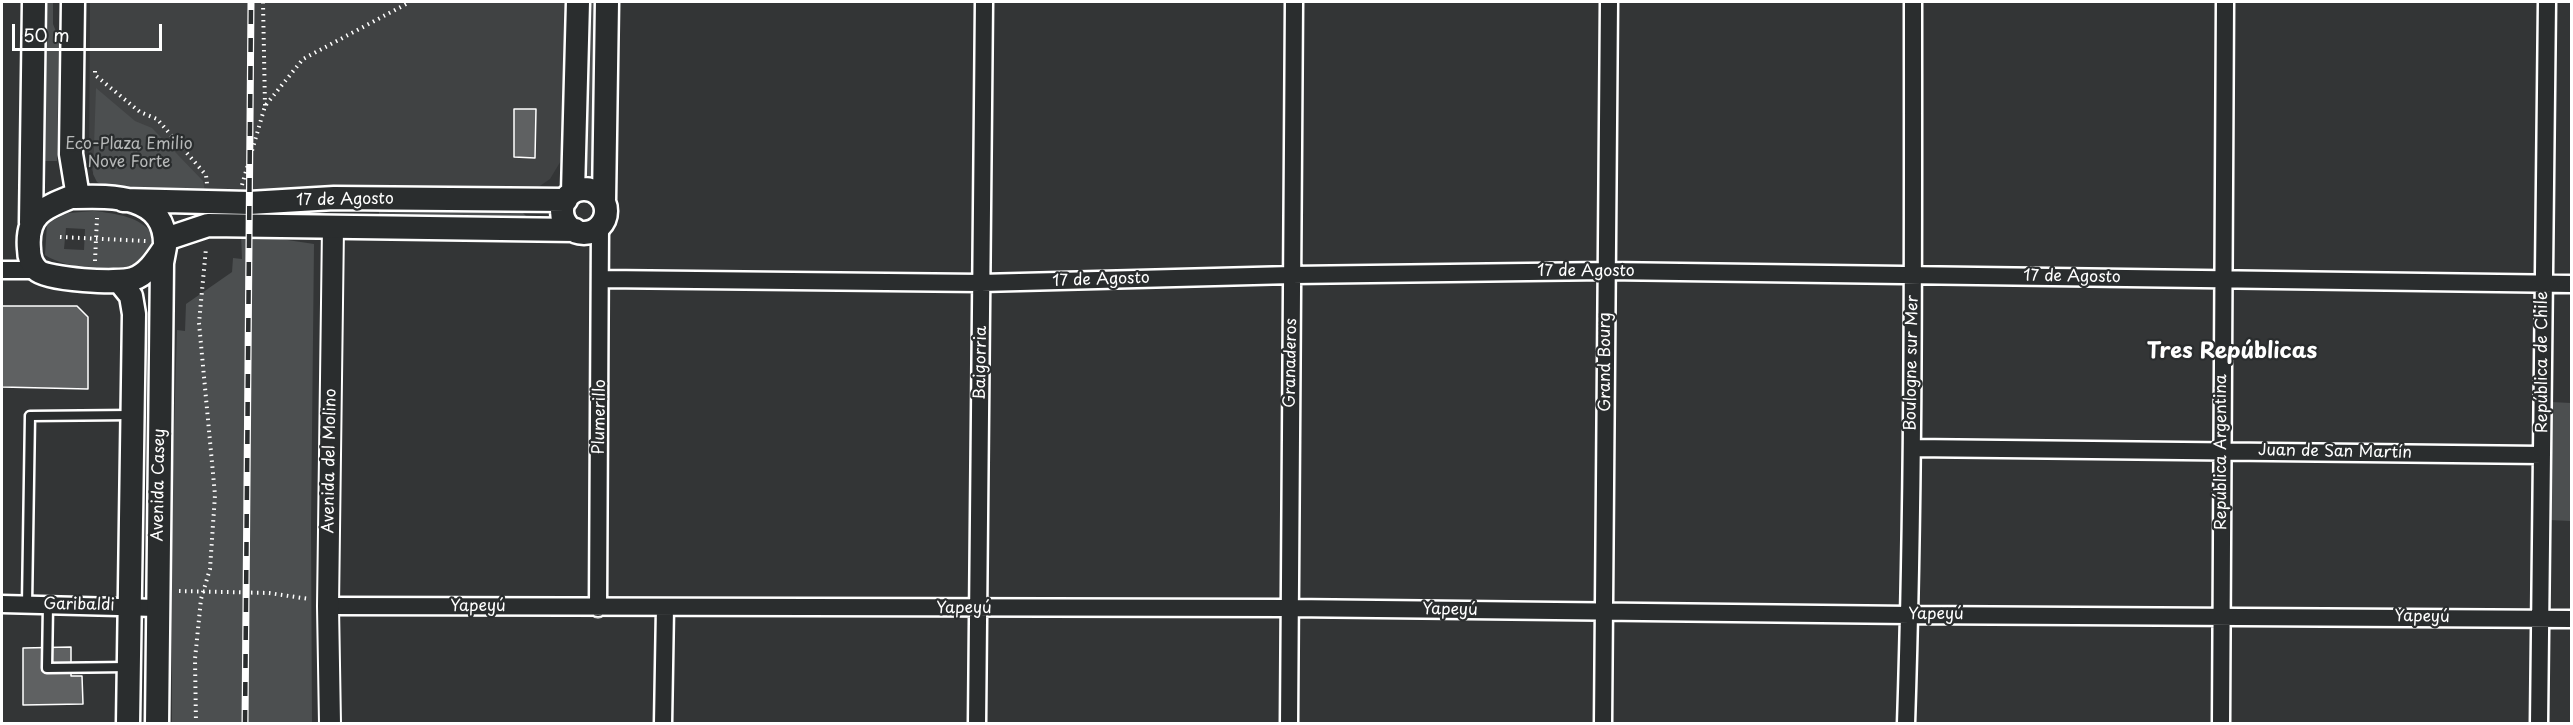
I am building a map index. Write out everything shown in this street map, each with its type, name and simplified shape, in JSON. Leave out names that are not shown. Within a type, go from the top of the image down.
[{"type":"main road","points":[[31,223],[40,211],[71,197],[123,200],[149,207],[162,223],[166,243],[153,265],[134,279],[119,281],[51,277],[37,270],[30,257],[28,236],[31,223],[34,2]]},
{"type":"main road","points":[[73,2],[71,154],[88,198]]},
{"type":"main road","points":[[578,2],[570,196],[562,210],[564,217],[575,230],[591,231],[600,225],[606,215],[604,201],[607,2]]},
{"type":"main road","points":[[570,196],[586,189],[599,195],[604,201]]},
{"type":"main road","name":"17 de Agosto","points":[[123,200],[237,203],[334,198],[570,196]]},
{"type":"main road","name":"Avenida del Molino","points":[[333,227],[334,198]]},
{"type":"main road","name":"17 de Agosto","points":[[166,243],[208,225],[575,230]]},
{"type":"main road","name":"Avenida Casey","points":[[157,723],[162,263],[166,243]]},
{"type":"main road","name":"Avenida Casey","points":[[119,281],[131,296],[134,314],[128,723]]},
{"type":"street","name":"Baigorria","points":[[977,723],[984,2]]},
{"type":"street","name":"Granaderos","points":[[1289,723],[1294,2]]},
{"type":"street","name":"Grand Bourg","points":[[1603,723],[1609,2]]},
{"type":"street","name":"Boulogne sur Mer","points":[[1906,723],[1912,448],[1913,2]]},
{"type":"street","name":"República Argentina","points":[[2221,723],[2225,2]]},
{"type":"street","name":"República de Chile","points":[[2540,723],[2547,2]]},
{"type":"street","name":"Plumerillo","points":[[598,608],[602,279],[600,225]]},
{"type":"street","name":"Avenida del Molino","points":[[330,723],[328,606],[333,227]]},
{"type":"street","points":[[2,270],[37,270]]},
{"type":"street","name":"17 de Agosto","points":[[602,279],[981,283],[1292,275],[1606,271],[2571,284]]},
{"type":"street","name":"Juan de San Martín","points":[[1912,448],[2542,455]]},
{"type":"street","name":"Garibaldi","points":[[2,604],[129,605],[157,608]]},
{"type":"street","name":"Yapeyú","points":[[328,606],[1289,608],[2571,619]]},
{"type":"street","points":[[663,723],[665,608]]},
{"type":"lane","points":[[27,604],[30,416],[132,415]]},
{"type":"lane","points":[[48,605],[47,668],[128,667]]},
{"type":"path","points":[[237,203],[265,106],[263,2]]},
{"type":"path","points":[[265,106],[303,59],[410,2]]},
{"type":"path","points":[[88,198],[96,239],[95,280]]},
{"type":"path","points":[[60,237],[166,243]]},
{"type":"path","points":[[157,608],[178,591],[269,593],[304,598],[328,606]]},
{"type":"shaded area","points":[[90,2],[564,2],[562,159],[550,179],[537,188],[205,191],[97,182],[89,163]]},
{"type":"green space","points":[[46,2],[53,2],[53,24],[59,39],[57,161],[44,161]]},
{"type":"green space","points":[[588,2],[599,2],[594,175],[591,177],[584,175]]},
{"type":"green space","name":"Eco-Plaza Emilio Nove Forte","points":[[96,88],[135,121],[152,128],[203,181],[205,191],[104,186],[97,182],[93,174]]},
{"type":"green space","points":[[379,209],[519,209],[526,216],[552,216],[552,218],[379,218]]},
{"type":"green space","points":[[94,211],[134,220],[154,235],[152,249],[141,261],[114,269],[83,268],[55,260],[45,255],[47,223],[68,213]],"holes":[[[66,228],[85,229],[84,250],[64,249]]]},
{"type":"green space","points":[[241,233],[314,244],[311,527],[312,723],[172,724],[172,497],[177,330],[185,331],[186,304],[232,272],[233,258],[242,259]]},
{"type":"green space","points":[[2551,402],[2571,403],[2571,521],[2548,520]]},
{"type":"building","points":[[514,109],[536,109],[535,158],[514,157]]},
{"type":"building","points":[[2,306],[77,306],[88,317],[88,389],[2,387]]},
{"type":"building","points":[[71,647],[71,676],[82,676],[83,704],[23,705],[23,648]]},
{"type":"railway","points":[[245,724],[251,2]]},
{"type":"district","name":"Tres Repúblicas","points":[[2232,352]]}]
